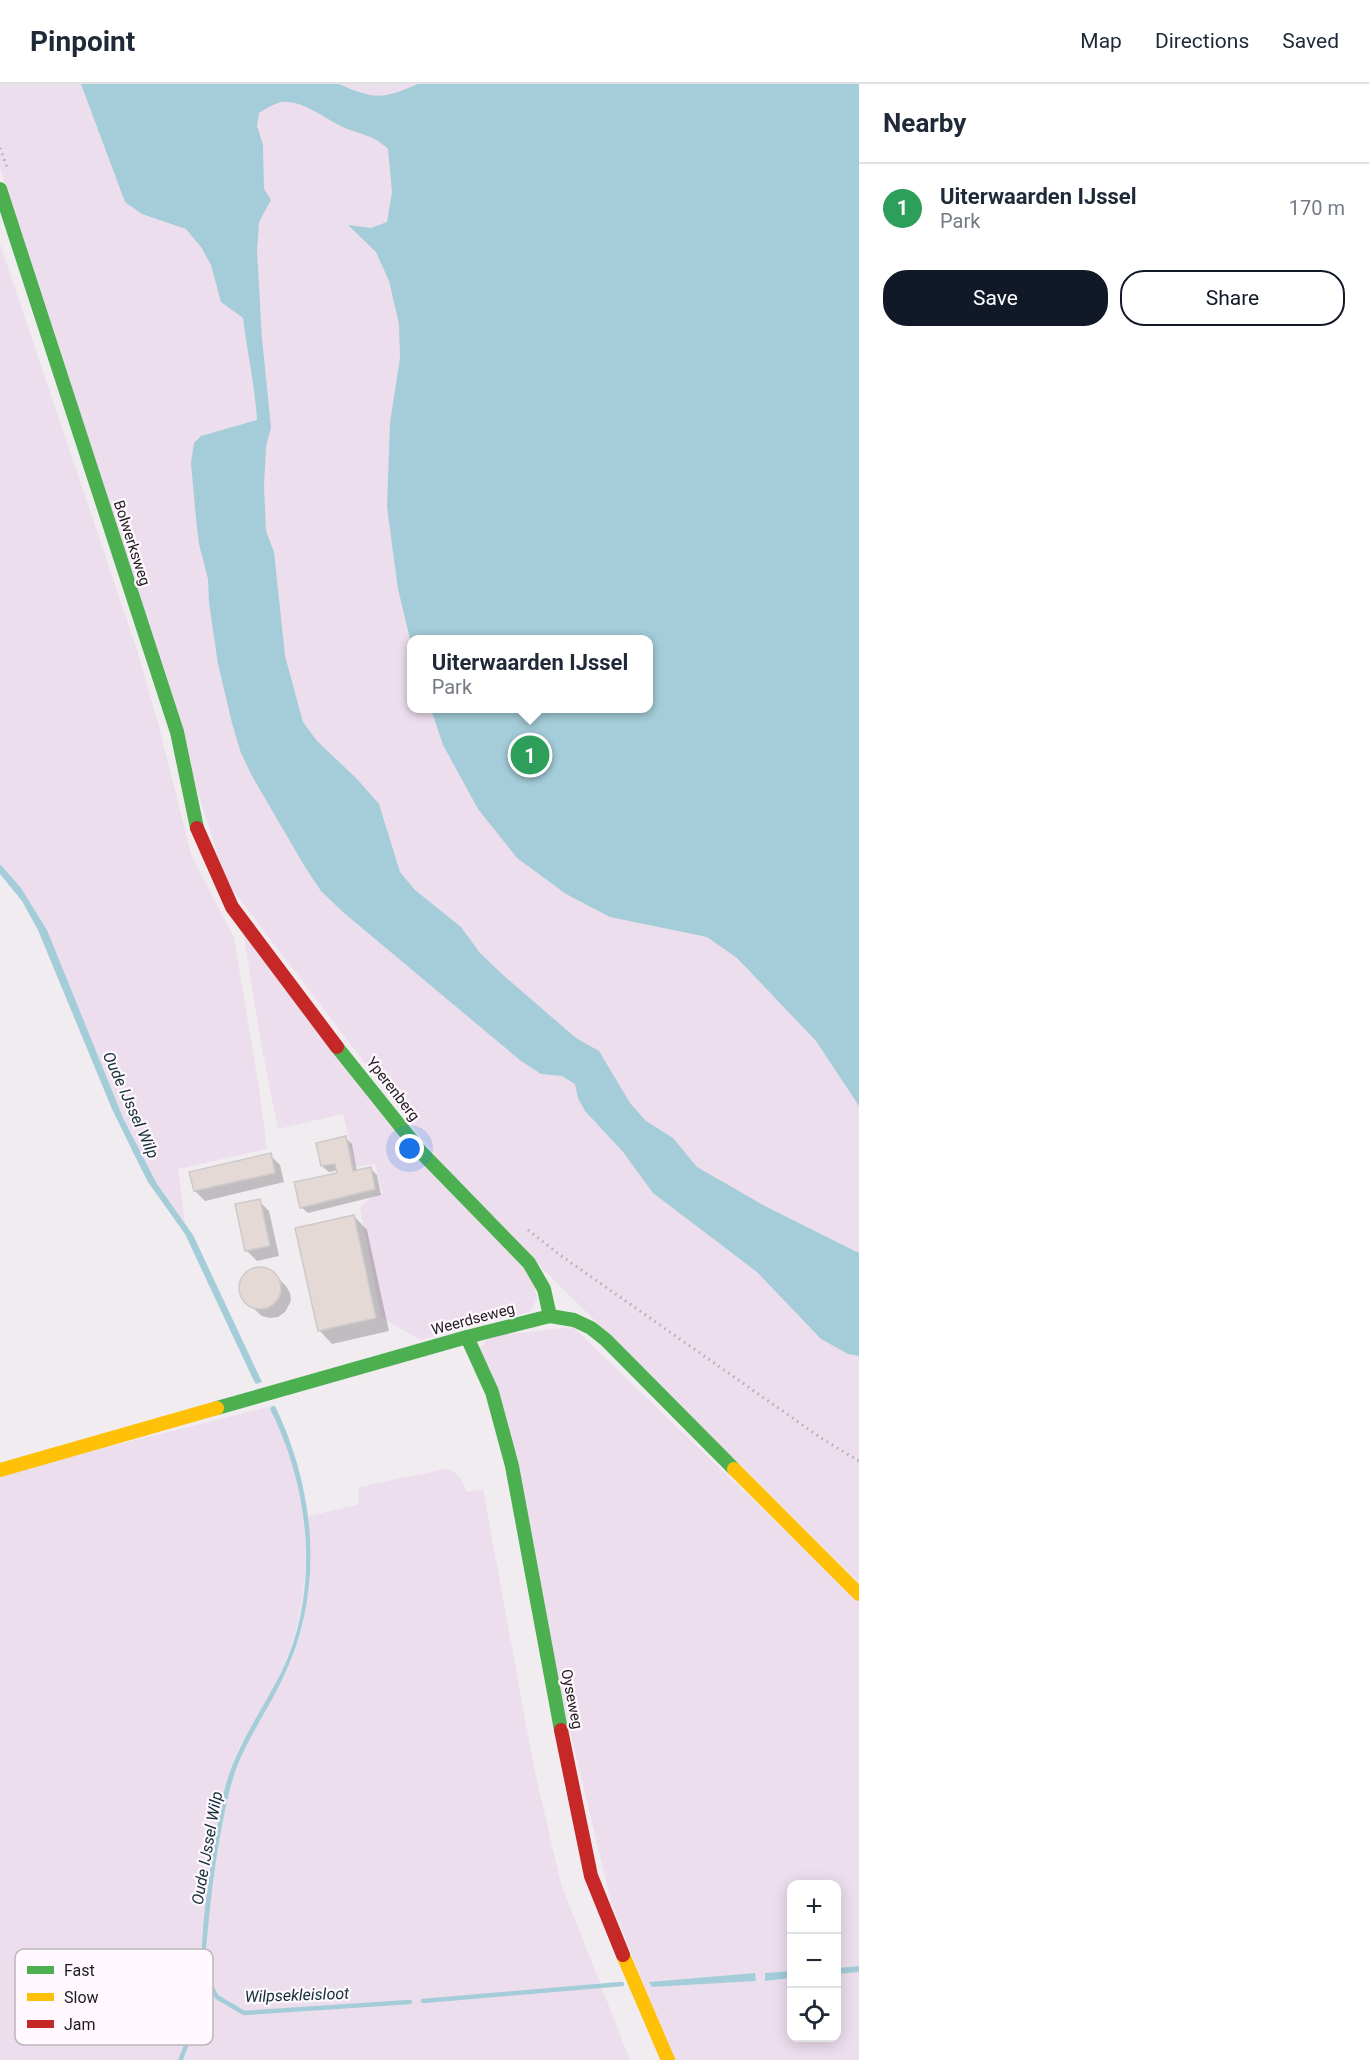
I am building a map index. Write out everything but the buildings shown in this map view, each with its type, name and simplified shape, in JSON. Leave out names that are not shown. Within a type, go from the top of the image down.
[{"type":"street","name":"Bolwerksweg","points":[[0,189],[177,732],[198,831],[232,907]]},
{"type":"street","name":"Yperenberg","points":[[232,907],[317,1021],[421,1152],[529,1263],[544,1289],[550,1316]]},
{"type":"street","name":"Weerdseweg","points":[[0,1470],[467,1337],[550,1316],[574,1320],[591,1328],[606,1340],[859,1594]]},
{"type":"street","name":"Oyseweg","points":[[467,1337],[492,1392],[512,1466],[591,1876],[668,2060]]},
{"type":"path","points":[[0,148],[8,170]]},
{"type":"path","points":[[525,1227],[814,1433],[859,1461]]},
{"type":"shaded area","points":[[0,84],[859,84],[859,1582],[544,1270],[444,1167],[226,881],[0,168]]},
{"type":"shaded area","points":[[0,244],[137,650],[191,854],[234,938],[267,1149],[178,1169],[185,1223],[157,1184],[124,1120],[47,930],[21,888],[0,864]]},
{"type":"shaded area","points":[[243,930],[532,1276],[537,1299],[529,1312],[420,1340],[381,1317],[360,1208],[382,1192],[375,1164],[356,1167],[343,1114],[278,1129],[261,1043]]},
{"type":"shaded area","points":[[573,1327],[859,1602],[859,1966],[841,1968],[841,1880],[787,1880],[787,1971],[765,1973],[766,1981],[787,1978],[787,2042],[841,2042],[841,1974],[859,1972],[859,2060],[674,2060],[611,1902],[479,1349],[490,1336]],"holes":[[[755,1973],[756,1981],[652,1987],[649,1982]]]},
{"type":"shaded area","points":[[272,1406],[270,1409],[293,1469],[301,1501],[305,1533],[302,1597],[296,1629],[281,1672],[243,1741],[232,1769],[207,1895],[201,1949],[15,1949],[15,2045],[183,2045],[178,2060],[0,2060],[0,1474]]},
{"type":"shaded area","points":[[446,1469],[460,1477],[466,1492],[483,1489],[534,1768],[561,1884],[630,2060],[183,2060],[188,2045],[213,2045],[213,1949],[206,1949],[219,1841],[232,1780],[244,1751],[282,1681],[298,1642],[309,1579],[308,1516],[358,1505],[359,1487]]},
{"type":"water","points":[[81,84],[339,84],[362,93],[379,96],[396,93],[418,84],[859,84],[859,1106],[816,1041],[737,958],[707,937],[610,917],[566,894],[517,858],[478,809],[443,745],[432,713],[653,713],[653,635],[409,635],[398,589],[387,507],[390,422],[400,358],[399,324],[389,281],[376,252],[348,225],[371,228],[387,222],[392,192],[388,149],[371,138],[343,127],[296,103],[281,102],[259,113],[257,126],[263,145],[264,189],[271,200],[259,222],[257,251],[262,339],[271,427],[266,447],[264,486],[266,531],[274,552],[285,656],[303,722],[317,741],[357,779],[379,804],[400,872],[415,890],[461,927],[480,953],[503,975],[576,1038],[599,1051],[630,1103],[646,1121],[673,1138],[697,1167],[763,1205],[859,1253],[859,1356],[848,1354],[821,1339],[757,1272],[653,1193],[623,1152],[585,1111],[578,1098],[575,1084],[562,1076],[541,1074],[521,1061],[344,913],[321,891],[305,867],[241,753],[218,664],[209,603],[208,579],[199,544],[196,519],[191,463],[194,443],[201,436],[257,420],[243,318],[221,302],[211,265],[201,247],[186,229],[142,214],[125,202]]},
{"type":"water","points":[[0,864],[21,888],[47,930],[124,1120],[157,1184],[193,1235],[262,1382],[256,1384],[254,1381],[185,1234],[148,1182],[112,1109],[38,930],[22,901],[0,874]]},
{"type":"water","points":[[275,1406],[289,1439],[299,1472],[307,1507],[310,1577],[305,1611],[296,1645],[283,1678],[232,1780],[217,1857],[206,1949],[202,1949],[210,1872],[223,1796],[240,1748],[281,1673],[294,1641],[302,1608],[306,1574],[306,1540],[302,1506],[284,1440],[270,1409]]},
{"type":"water","points":[[859,1966],[859,1972],[841,1974],[841,1968]]},
{"type":"water","points":[[787,1971],[787,1978],[765,1981],[765,1973]]},
{"type":"water","points":[[755,1973],[756,1981],[652,1987],[649,1982]]},
{"type":"water","points":[[183,2045],[188,2045],[183,2060],[178,2060]]},
{"type":"waterway","name":"Wilpsekleisloot","points":[[423,2001],[622,1984]]},
{"type":"waterway","name":"Wilpsekleisloot","points":[[213,1990],[217,1997],[244,2013],[410,2002]]},
{"type":"traffic: fast","points":[[0,189],[177,732],[197,828]]},
{"type":"traffic: fast","points":[[337,1047],[421,1152],[529,1263],[544,1289],[550,1316]]},
{"type":"traffic: fast","points":[[217,1408],[467,1337],[550,1316],[574,1320],[591,1328],[606,1340],[734,1469]]},
{"type":"traffic: fast","points":[[467,1337],[492,1392],[512,1466],[561,1730]]},
{"type":"traffic: slow","points":[[0,1470],[217,1408]]},
{"type":"traffic: slow","points":[[734,1469],[859,1594]]},
{"type":"traffic: slow","points":[[623,1955],[668,2060]]},
{"type":"traffic: jam","points":[[197,828],[232,907],[337,1047]]},
{"type":"traffic: jam","points":[[561,1730],[591,1876],[623,1955]]},
{"type":"place","name":"Uiterwaarden IJssel","points":[[530,755]]},
{"type":"water label","name":"Oude IJssel Wilp","points":[[131,1105]]},
{"type":"water label","name":"Oude IJssel Wilp","points":[[207,1848]]}]
